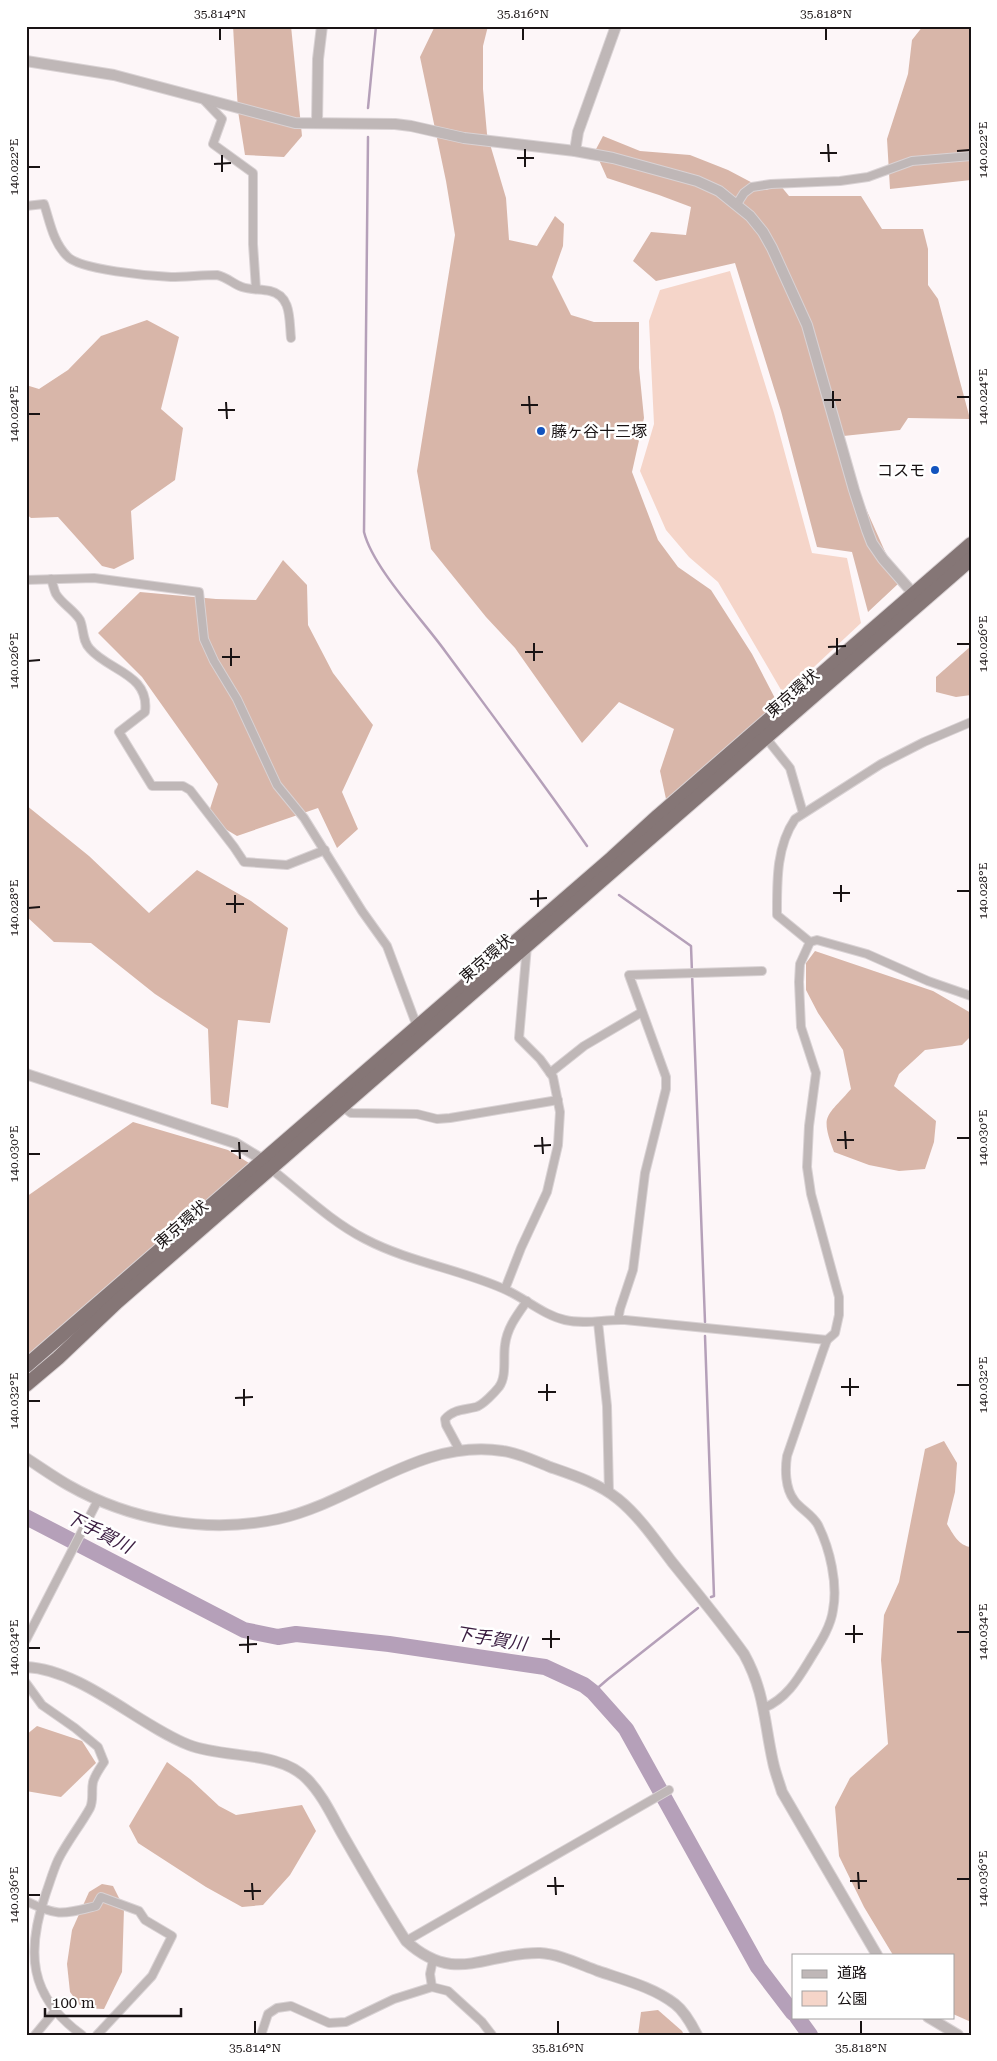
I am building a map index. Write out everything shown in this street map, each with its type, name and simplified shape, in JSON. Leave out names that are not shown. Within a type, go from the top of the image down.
[{"type":"highway","name":"東京環状","points":[[26,1385],[58,1358],[267,1165],[343,1107],[420,1032],[527,946],[766,738],[917,598],[971,544]]},
{"type":"highway","name":"東京環状","points":[[26,1366],[267,1165],[917,598],[971,559]]},
{"type":"street","points":[[317,123],[318,59],[322,26]]},
{"type":"street","points":[[575,151],[578,132],[616,26]]},
{"type":"street","points":[[26,61],[114,75],[295,123],[411,126],[464,138],[575,151],[613,158],[697,181],[719,191],[737,204],[763,232],[806,325],[854,490],[872,543],[917,598]]},
{"type":"street","points":[[202,98],[222,119],[213,144],[253,174],[253,244],[256,289]]},
{"type":"street","points":[[737,204],[744,193],[752,188],[868,178],[912,161],[971,156]]},
{"type":"street","points":[[26,206],[44,204],[55,238],[67,257],[77,264],[147,275],[173,277],[217,275],[224,276],[242,287],[273,291],[283,297],[288,306],[290,338]]},
{"type":"street","points":[[51,579],[56,594],[80,621],[82,633],[88,647],[95,655],[137,681],[146,705],[146,712],[118,732],[152,786],[182,786],[190,790],[244,862],[287,865],[325,850]]},
{"type":"street","points":[[26,580],[114,579],[199,592],[204,639],[214,661],[237,699],[277,785],[304,818],[362,911],[387,946],[420,1032]]},
{"type":"street","points":[[810,942],[777,915],[777,887],[782,844],[792,824],[803,813],[881,764],[924,742],[971,722]]},
{"type":"street","points":[[766,738],[790,768],[803,813]]},
{"type":"street","points":[[764,1708],[781,1699],[798,1679],[814,1652],[833,1611],[833,1575],[826,1546],[817,1524],[793,1500],[785,1467],[787,1456],[827,1340],[835,1333],[839,1316],[839,1297],[811,1194],[806,1167],[808,1126],[816,1073],[801,1027],[800,964],[810,942],[817,940],[867,954],[928,981],[971,996]]},
{"type":"street","points":[[505,1290],[548,1192],[558,1145],[560,1112],[553,1077],[540,1059],[519,1038],[527,946]]},
{"type":"street","points":[[618,1320],[633,1270],[645,1173],[666,1089],[666,1077],[629,975],[762,971]]},
{"type":"street","points":[[550,1073],[584,1046],[642,1012]]},
{"type":"street","points":[[26,1074],[235,1143],[267,1165],[321,1211],[367,1240],[505,1290],[548,1314],[565,1320],[598,1322],[618,1320],[827,1340]]},
{"type":"street","points":[[343,1107],[351,1113],[417,1114],[437,1119],[558,1100]]},
{"type":"street","points":[[459,1449],[446,1425],[445,1419],[450,1414],[459,1410],[478,1406],[500,1386],[504,1376],[505,1345],[508,1332],[527,1301]]},
{"type":"street","points":[[598,1322],[607,1406],[609,1493]]},
{"type":"street","points":[[26,1458],[68,1485],[98,1500],[146,1517],[172,1522],[208,1525],[253,1523],[278,1519],[324,1505],[422,1459],[459,1449],[504,1451],[581,1478],[609,1493],[619,1500],[657,1543],[736,1643],[753,1670],[764,1708],[773,1764],[782,1792],[876,1954]]},
{"type":"street","points":[[26,1640],[98,1500]]},
{"type":"street","points":[[26,1667],[52,1671],[84,1686],[189,1745],[214,1753],[250,1757],[292,1766],[308,1780],[406,1941],[418,1953],[433,1960],[466,1965],[525,1954],[541,1953],[558,1956],[658,1993],[677,2005],[697,2035]]},
{"type":"street","points":[[26,1683],[42,1704],[98,1747],[104,1762],[93,1783],[93,1797],[90,1807],[57,1862],[41,1909],[34,1937],[34,1962],[38,1978],[54,2012],[82,2035]]},
{"type":"street","points":[[406,1941],[670,1790]]},
{"type":"street","points":[[26,1902],[41,1909],[62,1914],[96,1906],[101,1897],[139,1911],[145,1920],[172,1936],[152,1976],[97,2035]]},
{"type":"street","points":[[432,1987],[430,1974],[433,1960]]},
{"type":"street","points":[[261,2035],[268,2014],[277,2008],[291,2006],[329,2024],[346,2022],[394,1999],[432,1987],[448,1991],[482,2022],[492,2035]]},
{"type":"street","points":[[35,2035],[54,2012]]},
{"type":"street","points":[[930,2018],[958,2035]]},
{"type":"green space","points":[[730,271],[774,413],[812,553],[847,558],[861,623],[784,695],[718,582],[689,557],[666,530],[640,471],[654,424],[649,321],[660,290]]},
{"type":"shaded area","points":[[233,26],[291,26],[302,136],[284,157],[245,155],[238,111]]},
{"type":"shaded area","points":[[435,26],[488,26],[483,46],[483,89],[487,134],[506,198],[509,240],[537,246],[555,216],[564,224],[563,246],[552,277],[571,315],[594,322],[639,322],[639,368],[644,418],[632,472],[658,540],[678,567],[711,590],[752,654],[779,706],[666,799],[660,771],[674,729],[619,702],[582,743],[515,648],[486,617],[431,549],[417,471],[455,235],[446,181],[420,57]]},
{"type":"shaded area","points":[[923,26],[971,26],[971,180],[890,189],[887,139],[908,74],[912,40]]},
{"type":"shaded area","points":[[603,136],[640,151],[690,155],[728,170],[766,190],[780,185],[789,196],[861,196],[882,229],[923,229],[928,249],[928,285],[938,299],[970,419],[908,418],[900,430],[834,437],[899,583],[868,612],[852,552],[817,547],[781,411],[735,263],[656,281],[633,261],[651,232],[686,235],[691,207],[607,178],[595,151]]},
{"type":"shaded area","points":[[147,320],[179,337],[161,409],[183,428],[175,480],[131,511],[134,559],[114,569],[102,566],[58,517],[31,518],[26,514],[26,385],[39,389],[68,370],[101,336]]},
{"type":"shaded area","points":[[283,560],[307,585],[308,625],[333,673],[373,725],[342,792],[358,829],[337,848],[318,808],[237,836],[207,818],[218,784],[142,677],[98,633],[140,592],[216,599],[256,600]]},
{"type":"shaded area","points":[[971,646],[971,695],[956,697],[936,692],[936,677]]},
{"type":"shaded area","points":[[26,805],[89,856],[149,913],[197,870],[251,901],[288,928],[270,1023],[238,1020],[228,1108],[211,1104],[208,1029],[155,994],[91,943],[54,942],[26,916]]},
{"type":"shaded area","points":[[815,951],[933,991],[971,1013],[971,1036],[962,1045],[925,1050],[899,1074],[894,1086],[936,1121],[934,1142],[925,1169],[899,1171],[869,1165],[834,1152],[827,1130],[828,1117],[851,1089],[843,1050],[818,1013],[806,990],[806,963]]},
{"type":"shaded area","points":[[133,1122],[228,1150],[249,1163],[26,1356],[26,1197]]},
{"type":"shaded area","points":[[944,1441],[957,1463],[955,1492],[947,1524],[960,1542],[971,1547],[971,2022],[954,2014],[954,1954],[892,1954],[864,1907],[839,1856],[835,1807],[850,1778],[888,1744],[881,1660],[884,1615],[899,1582],[925,1449]]},
{"type":"shaded area","points":[[37,1726],[82,1741],[96,1763],[61,1797],[26,1791],[26,1735]]},
{"type":"shaded area","points":[[167,1762],[190,1779],[219,1806],[236,1815],[302,1805],[316,1831],[290,1875],[263,1905],[242,1907],[206,1887],[138,1843],[129,1826]]},
{"type":"shaded area","points":[[102,1884],[113,1886],[124,1908],[122,1972],[104,2009],[82,2008],[70,1992],[67,1964],[72,1930],[89,1892]]},
{"type":"shaded area","points":[[658,2010],[684,2035],[638,2035],[641,2012]]},
{"type":"waterway","points":[[368,108],[376,26]]},
{"type":"waterway","points":[[368,137],[364,532],[377,561],[399,593],[445,651],[535,772],[587,846]]},
{"type":"waterway","points":[[619,895],[691,946],[705,1322]]},
{"type":"waterway","points":[[705,1336],[714,1596],[711,1597]]},
{"type":"waterway","name":"下手賀川","points":[[26,1517],[244,1630],[278,1637],[296,1634],[389,1644],[545,1667],[584,1685],[593,1692],[626,1729],[758,1967],[792,2012]]},
{"type":"waterway","points":[[593,1692],[698,1608]]},
{"type":"waterway","name":"下手賀川","points":[[798,2018],[810,2035]]},
{"type":"place","name":"藤ヶ谷十三塚","points":[[541,431]]},
{"type":"place","name":"コスモ","points":[[935,470]]}]
